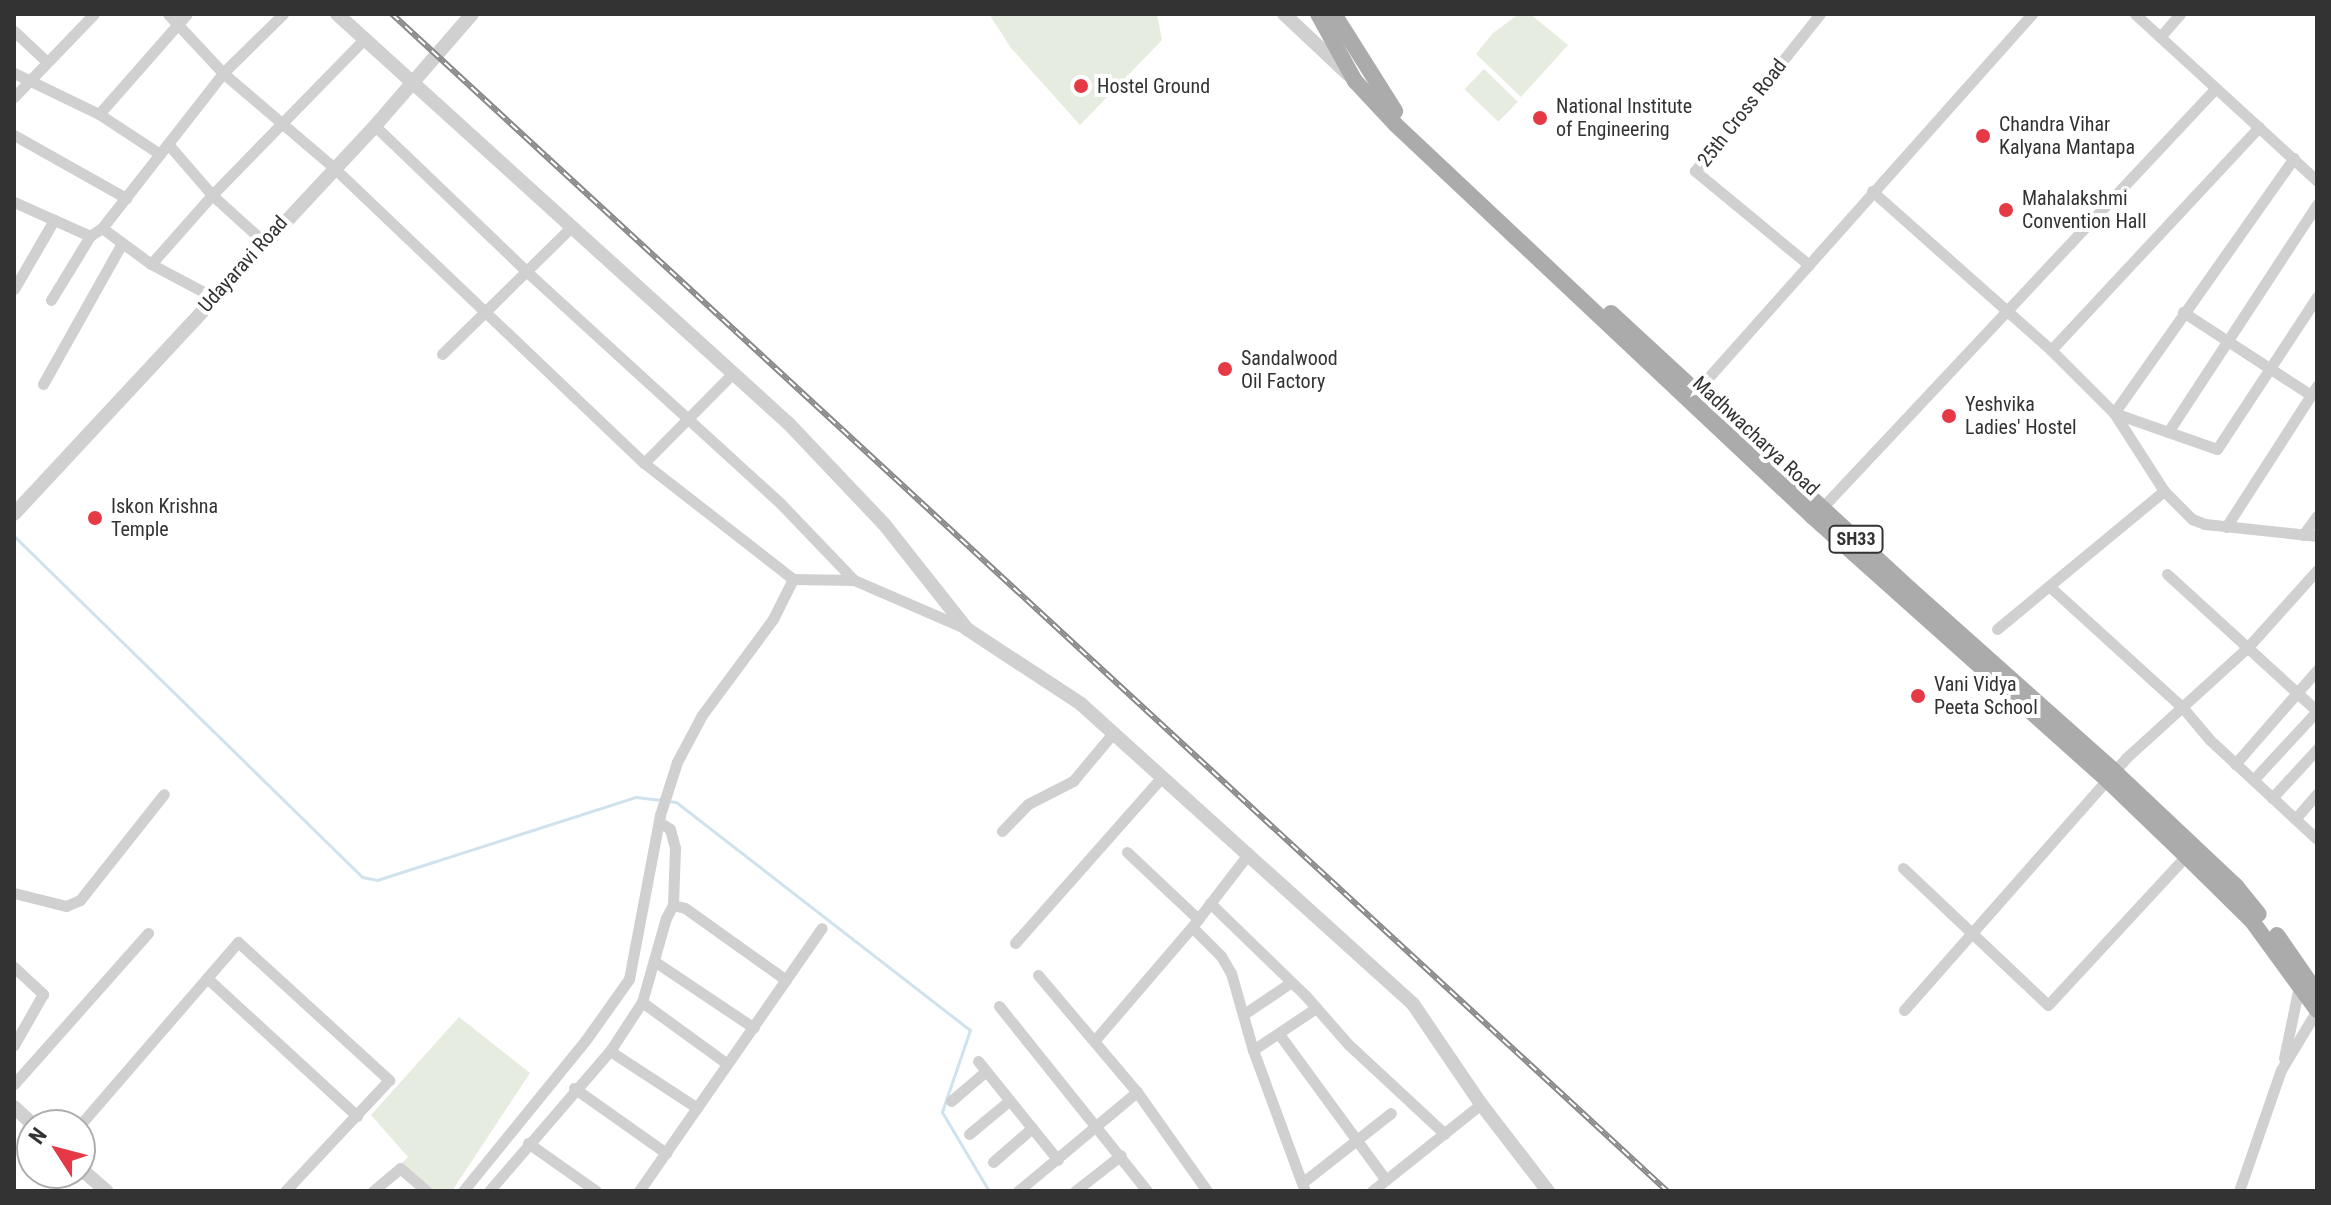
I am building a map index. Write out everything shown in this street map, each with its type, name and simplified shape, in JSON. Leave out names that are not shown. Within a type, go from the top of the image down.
[{"type":"main road","name":"Madhwacharya Road","points":[[1318,14],[1355,81],[1396,125],[1818,512],[2236,886],[2287,948],[2317,993]]},
{"type":"main road","name":"SH33","points":[[1334,14],[1384,95]]},
{"type":"main road","name":"Madhwacharya Road","points":[[1384,95],[1427,141],[1692,396]]},
{"type":"main road","name":"Madhwacharya Road","points":[[2110,775],[2252,921],[2317,1010]]},
{"type":"street","points":[[14,97],[94,14]]},
{"type":"street","points":[[168,14],[182,19],[223,73],[333,167],[487,310],[644,463],[793,579],[854,580],[967,629],[1081,704],[1114,732],[1413,1004],[1481,1104],[1548,1191]]},
{"type":"street","points":[[51,300],[90,236],[102,228],[223,73],[283,14]]},
{"type":"street","points":[[337,14],[789,424],[884,524],[967,629]]},
{"type":"street","name":"Udayaravi Road","points":[[14,514],[333,167],[375,126],[472,14]]},
{"type":"street","points":[[1284,14],[1355,81],[1384,95]]},
{"type":"street","name":"25th Cross Road","points":[[1809,265],[1695,171],[1820,14]]},
{"type":"street","points":[[1692,396],[2032,14]]},
{"type":"street","points":[[2135,14],[2317,181]]},
{"type":"street","points":[[2160,37],[2180,14]]},
{"type":"street","points":[[99,114],[182,19]]},
{"type":"street","points":[[14,31],[47,62]]},
{"type":"street","points":[[151,264],[212,195],[364,39]]},
{"type":"street","points":[[14,73],[99,114],[160,154]]},
{"type":"street","points":[[1818,512],[2215,89]]},
{"type":"street","points":[[375,126],[526,271],[826,547],[854,580]]},
{"type":"street","points":[[2051,350],[2259,127]]},
{"type":"street","points":[[14,135],[126,198]]},
{"type":"street","points":[[168,144],[212,195],[264,242]]},
{"type":"street","points":[[2114,413],[2294,158]]},
{"type":"street","points":[[1872,191],[2051,350],[2114,413],[2164,491],[2192,519],[2226,527],[2317,536]]},
{"type":"street","points":[[15,204],[90,236]]},
{"type":"street","points":[[2168,432],[2317,204]]},
{"type":"street","points":[[14,289],[54,220]]},
{"type":"street","points":[[102,228],[151,264],[213,297]]},
{"type":"street","points":[[442,354],[570,228]]},
{"type":"street","points":[[43,384],[122,243]]},
{"type":"street","points":[[2114,413],[2217,449],[2317,297]]},
{"type":"street","points":[[2183,312],[2269,368],[2314,391],[2226,527]]},
{"type":"street","points":[[644,463],[732,374]]},
{"type":"street","points":[[1997,629],[2164,491]]},
{"type":"street","points":[[2303,535],[2317,516]]},
{"type":"street","points":[[1904,1010],[2110,775],[2248,647],[2317,570]]},
{"type":"street","points":[[2167,574],[2317,711],[2253,780]]},
{"type":"street","points":[[463,1191],[585,1041],[629,979],[660,819],[677,762],[702,715],[789,595],[793,579]]},
{"type":"street","points":[[2049,586],[2183,708],[2235,764],[2317,839]]},
{"type":"street","points":[[2235,764],[2317,670]]},
{"type":"street","points":[[1002,831],[1028,804],[1073,781],[1114,732]]},
{"type":"street","points":[[2272,798],[2317,749]]},
{"type":"street","points":[[1015,943],[1162,777]]},
{"type":"street","points":[[14,893],[66,906],[80,900],[164,794]]},
{"type":"street","points":[[2295,819],[2317,794]]},
{"type":"street","points":[[494,1189],[574,1088],[610,1051],[642,1002],[673,905],[675,848],[670,829],[660,819]]},
{"type":"street","points":[[1127,852],[1195,923],[1231,973],[1253,1050],[1304,1187],[1391,1113]]},
{"type":"street","points":[[1095,1040],[1195,923],[1249,853]]},
{"type":"street","points":[[1903,868],[2048,1005],[2186,856]]},
{"type":"street","points":[[1210,903],[1348,1044],[1445,1134]]},
{"type":"street","points":[[673,905],[685,908],[786,980]]},
{"type":"street","points":[[639,1191],[822,928]]},
{"type":"street","points":[[14,1084],[148,933]]},
{"type":"street","points":[[94,1109],[238,942],[389,1080],[285,1191]]},
{"type":"street","points":[[654,961],[754,1028]]},
{"type":"street","points":[[14,967],[43,994],[14,1045]]},
{"type":"street","points":[[1038,975],[1137,1092],[1207,1191]]},
{"type":"street","points":[[207,978],[357,1116]]},
{"type":"street","points":[[1244,1014],[1290,983]]},
{"type":"street","points":[[2239,1191],[2281,1070],[2299,986]]},
{"type":"street","points":[[642,1002],[726,1063]]},
{"type":"street","points":[[999,1006],[1121,1155],[1141,1189]]},
{"type":"street","points":[[1253,1050],[1316,1008]]},
{"type":"street","points":[[2281,1070],[2317,1010]]},
{"type":"street","points":[[1279,1034],[1385,1179]]},
{"type":"street","points":[[610,1051],[697,1108]]},
{"type":"street","points":[[978,1061],[1058,1160]]},
{"type":"street","points":[[951,1101],[986,1071]]},
{"type":"street","points":[[574,1088],[666,1153]]},
{"type":"street","points":[[1018,1191],[1137,1092]]},
{"type":"street","points":[[969,1134],[1010,1100]]},
{"type":"street","points":[[1372,1191],[1481,1104]]},
{"type":"street","points":[[993,1162],[1032,1128]]},
{"type":"street","points":[[528,1143],[596,1191]]},
{"type":"street","points":[[1075,1191],[1121,1155]]},
{"type":"street","points":[[373,1191],[400,1168],[426,1191]]},
{"type":"shaded area","name":"Hostel Ground","points":[[989,14],[1157,14],[1162,40],[1080,125],[1011,48]]},
{"type":"shaded area","points":[[1519,14],[1530,14],[1568,45],[1521,97],[1476,54],[1493,33]]},
{"type":"shaded area","points":[[1484,69],[1518,102],[1498,122],[1465,89]]},
{"type":"shaded area","points":[[459,1017],[530,1073],[452,1191],[434,1191],[401,1164],[408,1157],[371,1115]]},
{"type":"waterway","points":[[14,536],[362,877],[377,880],[636,797],[661,800]]},
{"type":"waterway","points":[[668,801],[676,802],[970,1030],[942,1112],[989,1191]]},
{"type":"railway","points":[[392,14],[1667,1191]]},
{"type":"place","name":"Hostel Ground","points":[[1081,86]]},
{"type":"place","name":"National Institute of Engineering","points":[[1540,118]]},
{"type":"place","name":"Chandra Vihar Kalyana Mantapa","points":[[1983,136]]},
{"type":"place","name":"Mahalakshmi Convention Hall","points":[[2006,210]]},
{"type":"place","name":"Sandalwood Oil Factory","points":[[1225,369]]},
{"type":"place","name":"Yeshvika Ladies' Hostel","points":[[1949,416]]},
{"type":"place","name":"Iskon Krishna Temple","points":[[95,518]]},
{"type":"place","name":"Vani Vidya Peeta School","points":[[1918,696]]}]
